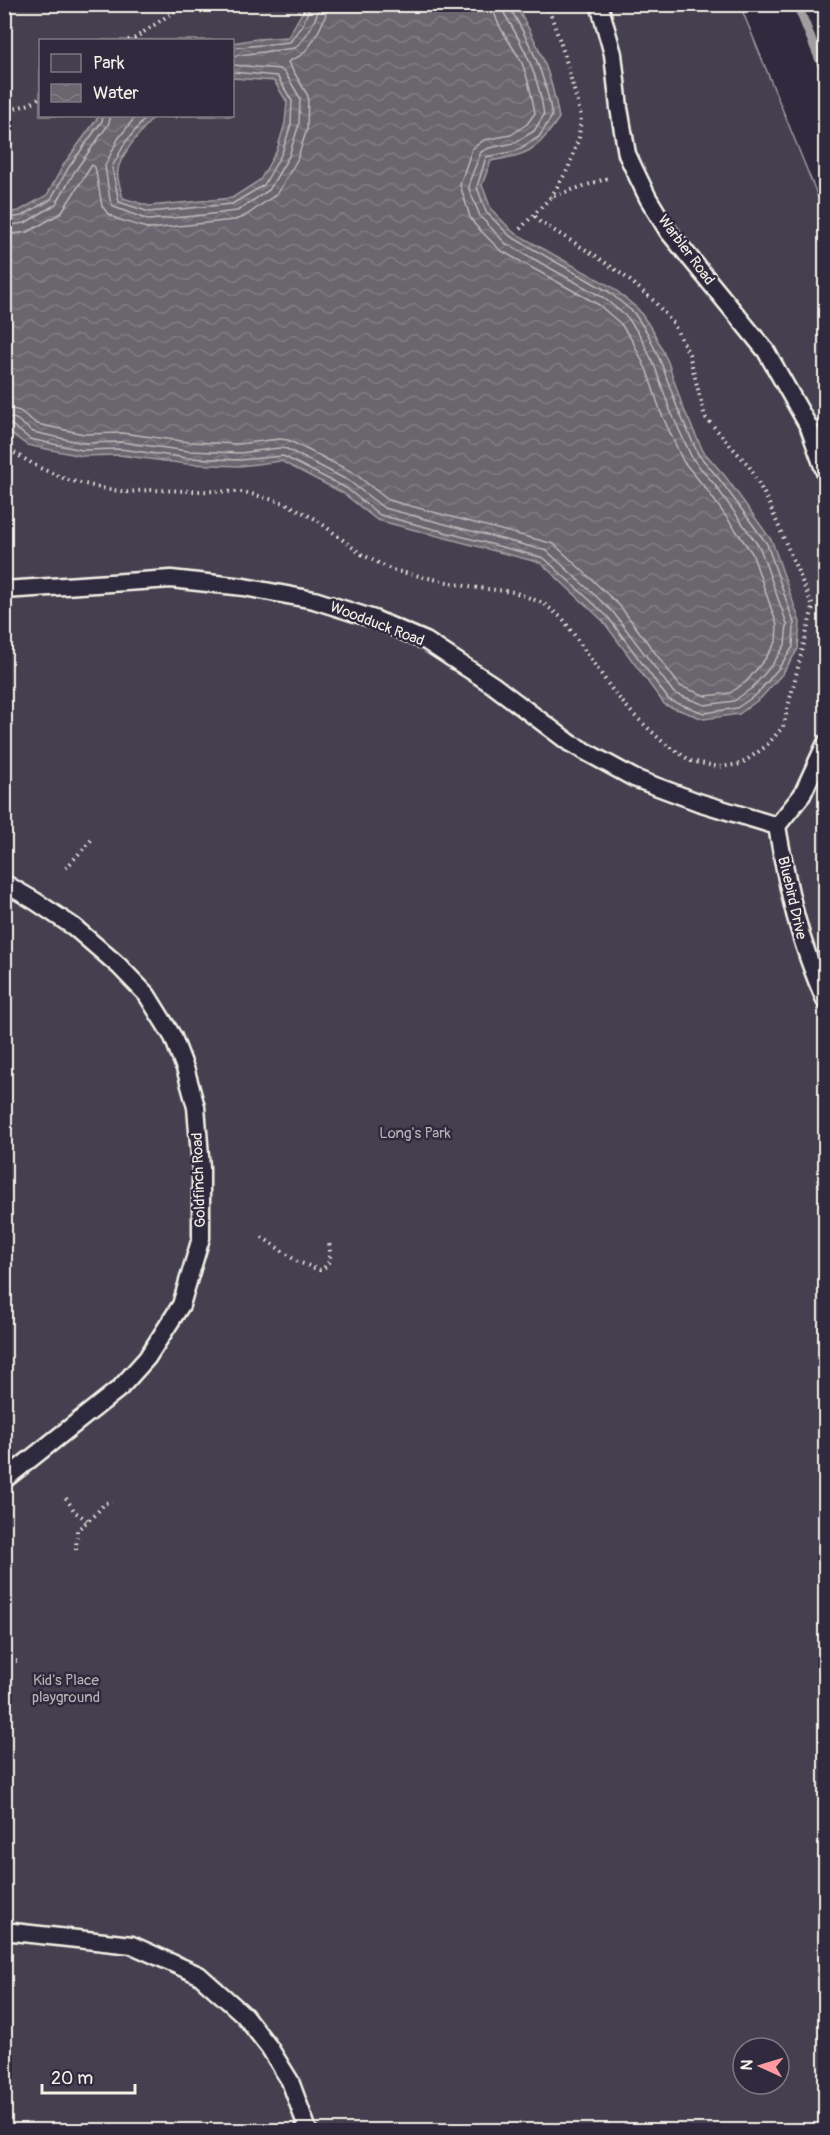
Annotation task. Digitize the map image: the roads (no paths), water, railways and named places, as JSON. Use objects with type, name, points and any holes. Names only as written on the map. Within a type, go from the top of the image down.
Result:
[{"type":"lane","name":"Warbler Road","points":[[599,4],[613,54],[627,154],[634,169],[668,231],[766,351],[809,427],[825,475]]},
{"type":"lane","name":"Woodduck Road","points":[[4,590],[171,579],[244,587],[314,600],[374,619],[426,641],[493,685],[570,742],[634,778],[698,802],[777,826]]},
{"type":"lane","points":[[777,826],[802,795],[825,743]]},
{"type":"lane","name":"Bluebird Drive","points":[[777,826],[790,901],[801,941],[825,1002]]},
{"type":"lane","name":"Goldfinch Road","points":[[4,884],[74,927],[118,966],[147,995],[173,1037],[196,1107],[201,1168],[201,1238],[181,1305],[147,1358],[120,1388],[4,1480]]},
{"type":"lane","points":[[4,1931],[132,1945],[199,1975],[244,2015],[269,2047],[290,2081],[308,2130]]},
{"type":"water","points":[[307,4],[515,5],[543,59],[559,118],[544,138],[531,149],[515,156],[491,161],[482,185],[491,209],[513,232],[612,287],[638,309],[653,331],[668,362],[682,405],[703,451],[725,476],[772,541],[800,622],[798,649],[783,673],[761,698],[739,714],[704,719],[665,705],[603,621],[541,563],[377,520],[343,493],[281,461],[240,466],[187,464],[119,455],[82,456],[27,445],[5,429],[5,213],[19,211],[47,195],[64,164],[98,117],[154,117],[133,141],[120,164],[118,176],[123,198],[149,206],[232,198],[260,180],[277,150],[285,123],[287,102],[274,81],[234,78],[234,43],[288,37]]},
{"type":"waterway","points":[[797,4],[826,75]]},
{"type":"park label","name":"Long's Park","points":[[415,1133]]},
{"type":"park label","name":"Kid's Place playground","points":[[66,1688]]}]
